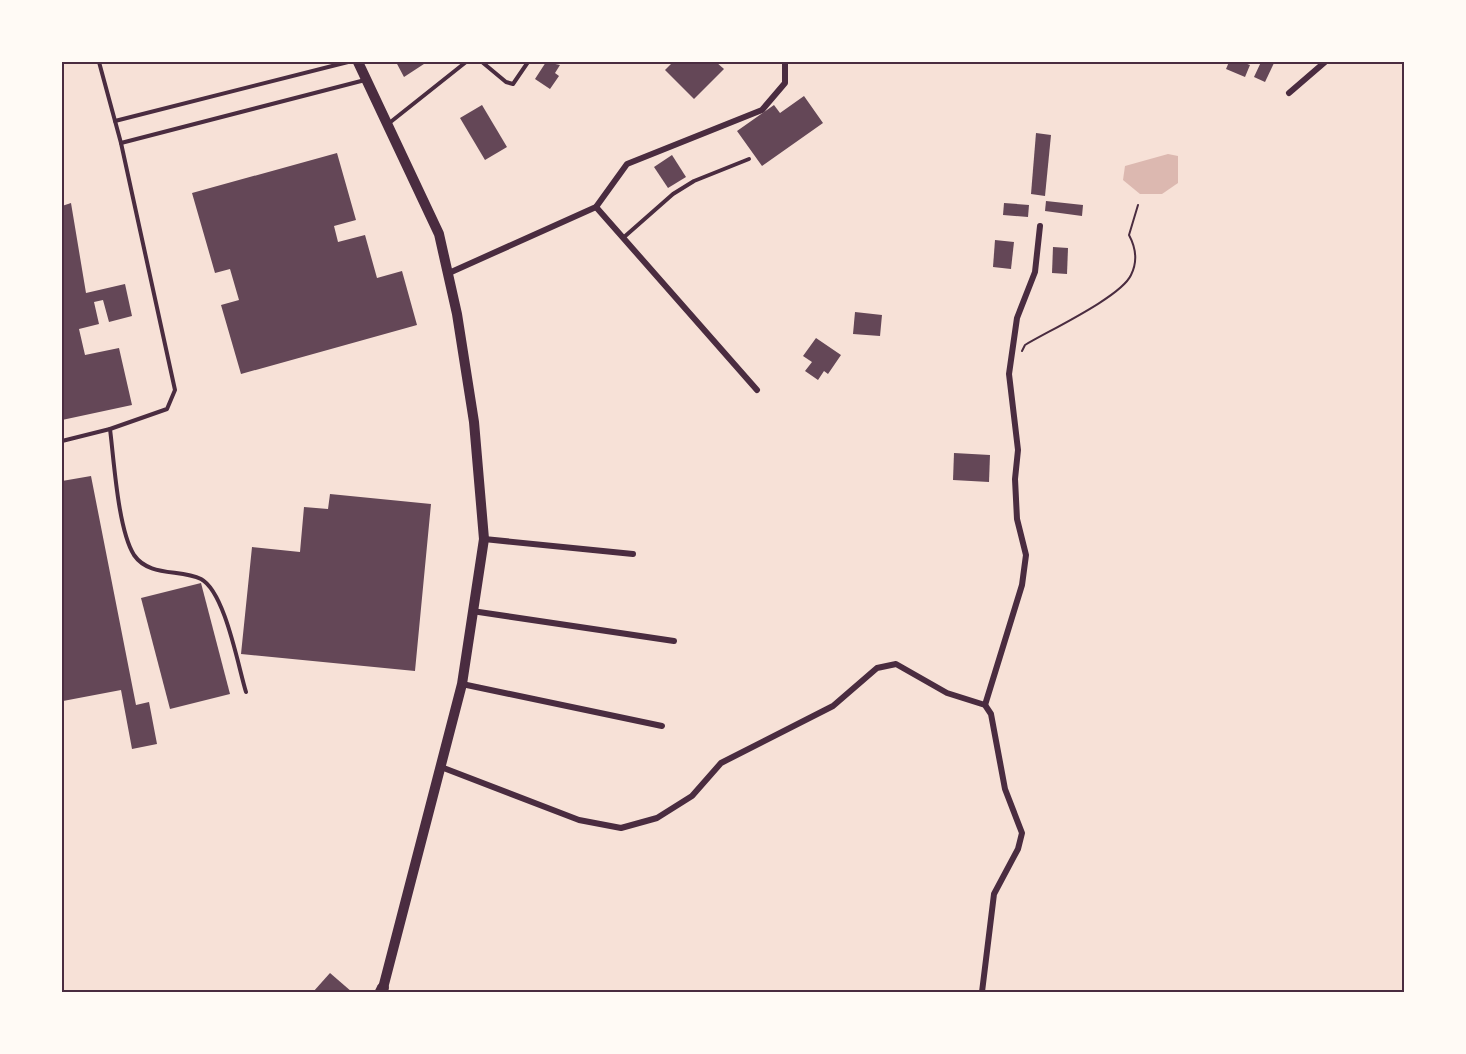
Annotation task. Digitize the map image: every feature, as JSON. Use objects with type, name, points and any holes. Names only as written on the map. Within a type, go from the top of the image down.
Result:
[{"type":"main road","points":[[358,62],[439,234],[449,273],[474,422],[484,539],[462,684],[382,991]]},
{"type":"street","points":[[449,273],[596,207],[627,164],[762,110],[785,83],[785,62]]},
{"type":"street","points":[[1289,93],[1325,62]]},
{"type":"street","points":[[596,207],[757,390]]},
{"type":"street","points":[[985,705],[1022,585],[1026,555],[1017,519],[1015,479],[1018,450],[1009,374],[1017,318],[1035,272],[1040,226]]},
{"type":"street","points":[[484,539],[633,554]]},
{"type":"street","points":[[472,611],[674,641]]},
{"type":"street","points":[[441,767],[579,820],[621,828],[657,818],[692,796],[721,763],[833,706],[877,668],[896,664],[947,693],[985,705],[991,714],[1005,789],[1022,833],[1018,849],[994,894],[982,993]]},
{"type":"street","points":[[462,684],[662,726]]},
{"type":"lane","points":[[62,441],[110,429],[167,409],[175,390],[121,143],[99,62]]},
{"type":"lane","points":[[115,121],[348,62]]},
{"type":"lane","points":[[387,124],[466,62]]},
{"type":"lane","points":[[482,62],[510,84],[516,81],[528,62]]},
{"type":"lane","points":[[121,143],[366,80]]},
{"type":"lane","points":[[623,238],[687,186],[749,159]]},
{"type":"lane","points":[[110,429],[121,512],[133,553],[139,561],[154,569],[202,580],[215,593],[246,692]]},
{"type":"path","points":[[1021,354],[1025,345],[1120,290],[1131,276],[1137,250],[1130,235],[1137,205]]},
{"type":"shaded area","points":[[1168,154],[1178,156],[1178,183],[1162,194],[1140,194],[1123,180],[1125,166]]},
{"type":"building","points":[[396,62],[427,62],[404,77]]},
{"type":"building","points":[[546,62],[560,65],[555,73],[559,76],[550,89],[535,79]]},
{"type":"building","points":[[673,62],[716,62],[724,69],[694,99],[665,70]]},
{"type":"building","points":[[1229,62],[1242,62],[1250,65],[1245,77],[1226,69]]},
{"type":"building","points":[[1261,62],[1274,63],[1265,82],[1254,77]]},
{"type":"building","points":[[804,96],[823,123],[762,166],[737,131],[774,105],[780,113]]},
{"type":"building","points":[[482,105],[507,147],[485,160],[460,118]]},
{"type":"building","points":[[1036,133],[1051,135],[1045,196],[1031,194]]},
{"type":"building","points":[[337,153],[356,220],[334,226],[338,242],[365,235],[377,278],[402,271],[417,325],[241,374],[221,305],[239,300],[230,269],[215,273],[192,193]]},
{"type":"building","points":[[672,155],[686,177],[668,188],[654,167]]},
{"type":"building","points":[[1046,201],[1083,205],[1082,216],[1045,211]]},
{"type":"building","points":[[71,203],[86,293],[125,284],[132,316],[109,322],[103,300],[94,302],[99,324],[79,329],[85,355],[119,348],[132,405],[62,420],[62,206]]},
{"type":"building","points":[[1004,203],[1029,205],[1028,217],[1003,215]]},
{"type":"building","points":[[995,240],[1014,242],[1011,269],[993,267]]},
{"type":"building","points":[[1053,247],[1068,248],[1067,274],[1052,273]]},
{"type":"building","points":[[855,312],[882,315],[880,336],[853,334]]},
{"type":"building","points":[[816,338],[841,355],[828,374],[824,371],[818,380],[805,371],[812,362],[803,356]]},
{"type":"building","points":[[954,453],[990,455],[989,482],[953,480]]},
{"type":"building","points":[[91,476],[136,705],[149,702],[157,744],[132,749],[121,690],[63,701],[62,481]]},
{"type":"building","points":[[330,494],[431,504],[415,671],[241,654],[252,547],[300,552],[304,507],[328,509]]},
{"type":"building","points":[[201,583],[230,694],[170,709],[141,598]]},
{"type":"building","points":[[330,973],[352,992],[313,992]]}]
